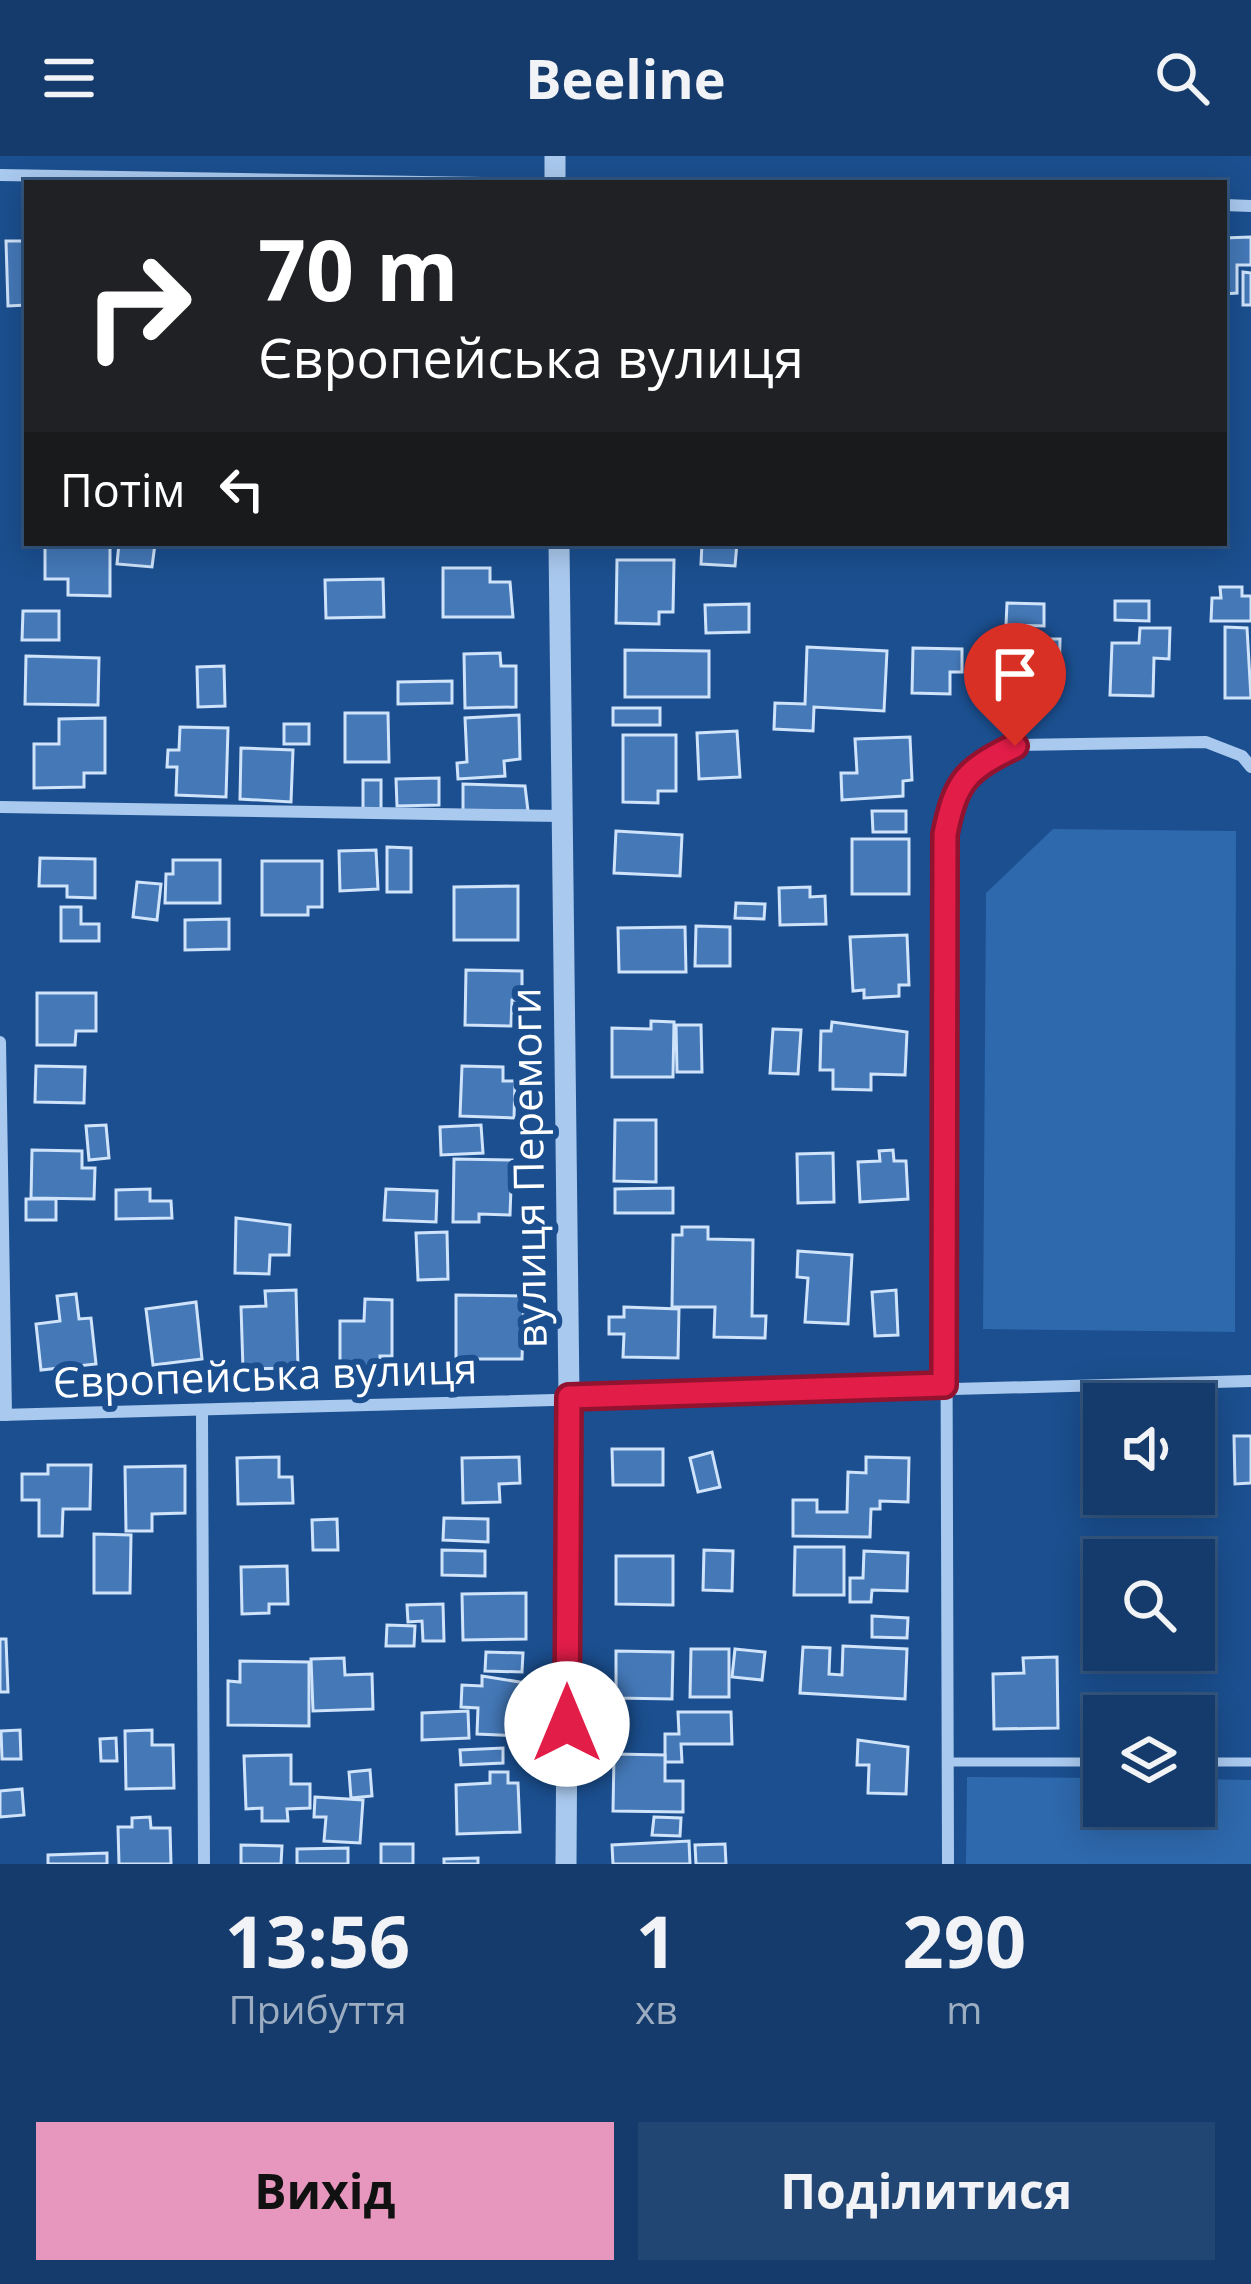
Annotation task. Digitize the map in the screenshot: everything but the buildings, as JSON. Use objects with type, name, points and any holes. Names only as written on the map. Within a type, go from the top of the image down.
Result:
[{"type":"street","points":[[0,175],[302,180]]},
{"type":"street","name":"вулиця Перемоги","points":[[559,546],[569,1397],[566,1864]]},
{"type":"street","points":[[948,1864],[945,834],[954,790],[978,764],[1015,746],[1206,742],[1242,756],[1251,766]]},
{"type":"street","points":[[0,807],[562,817]]},
{"type":"street","points":[[0,1042],[3,1415]]},
{"type":"street","name":"Європейська вулиця","points":[[3,1415],[944,1385],[1251,1381]]},
{"type":"street","points":[[202,1410],[204,1864]]},
{"type":"lane","points":[[947,1762],[1083,1762]]},
{"type":"lane","points":[[1215,1762],[1251,1762]]},
{"type":"shaded area","points":[[1053,829],[1236,831],[1235,1332],[983,1329],[986,893]]},
{"type":"shaded area","points":[[967,1777],[1083,1778],[1083,1827],[1215,1827],[1215,1779],[1251,1780],[1251,1864],[966,1864]]},
{"type":"route","points":[[567,1724],[569,1397],[944,1385],[945,834],[954,790],[978,764],[1015,746]]}]
